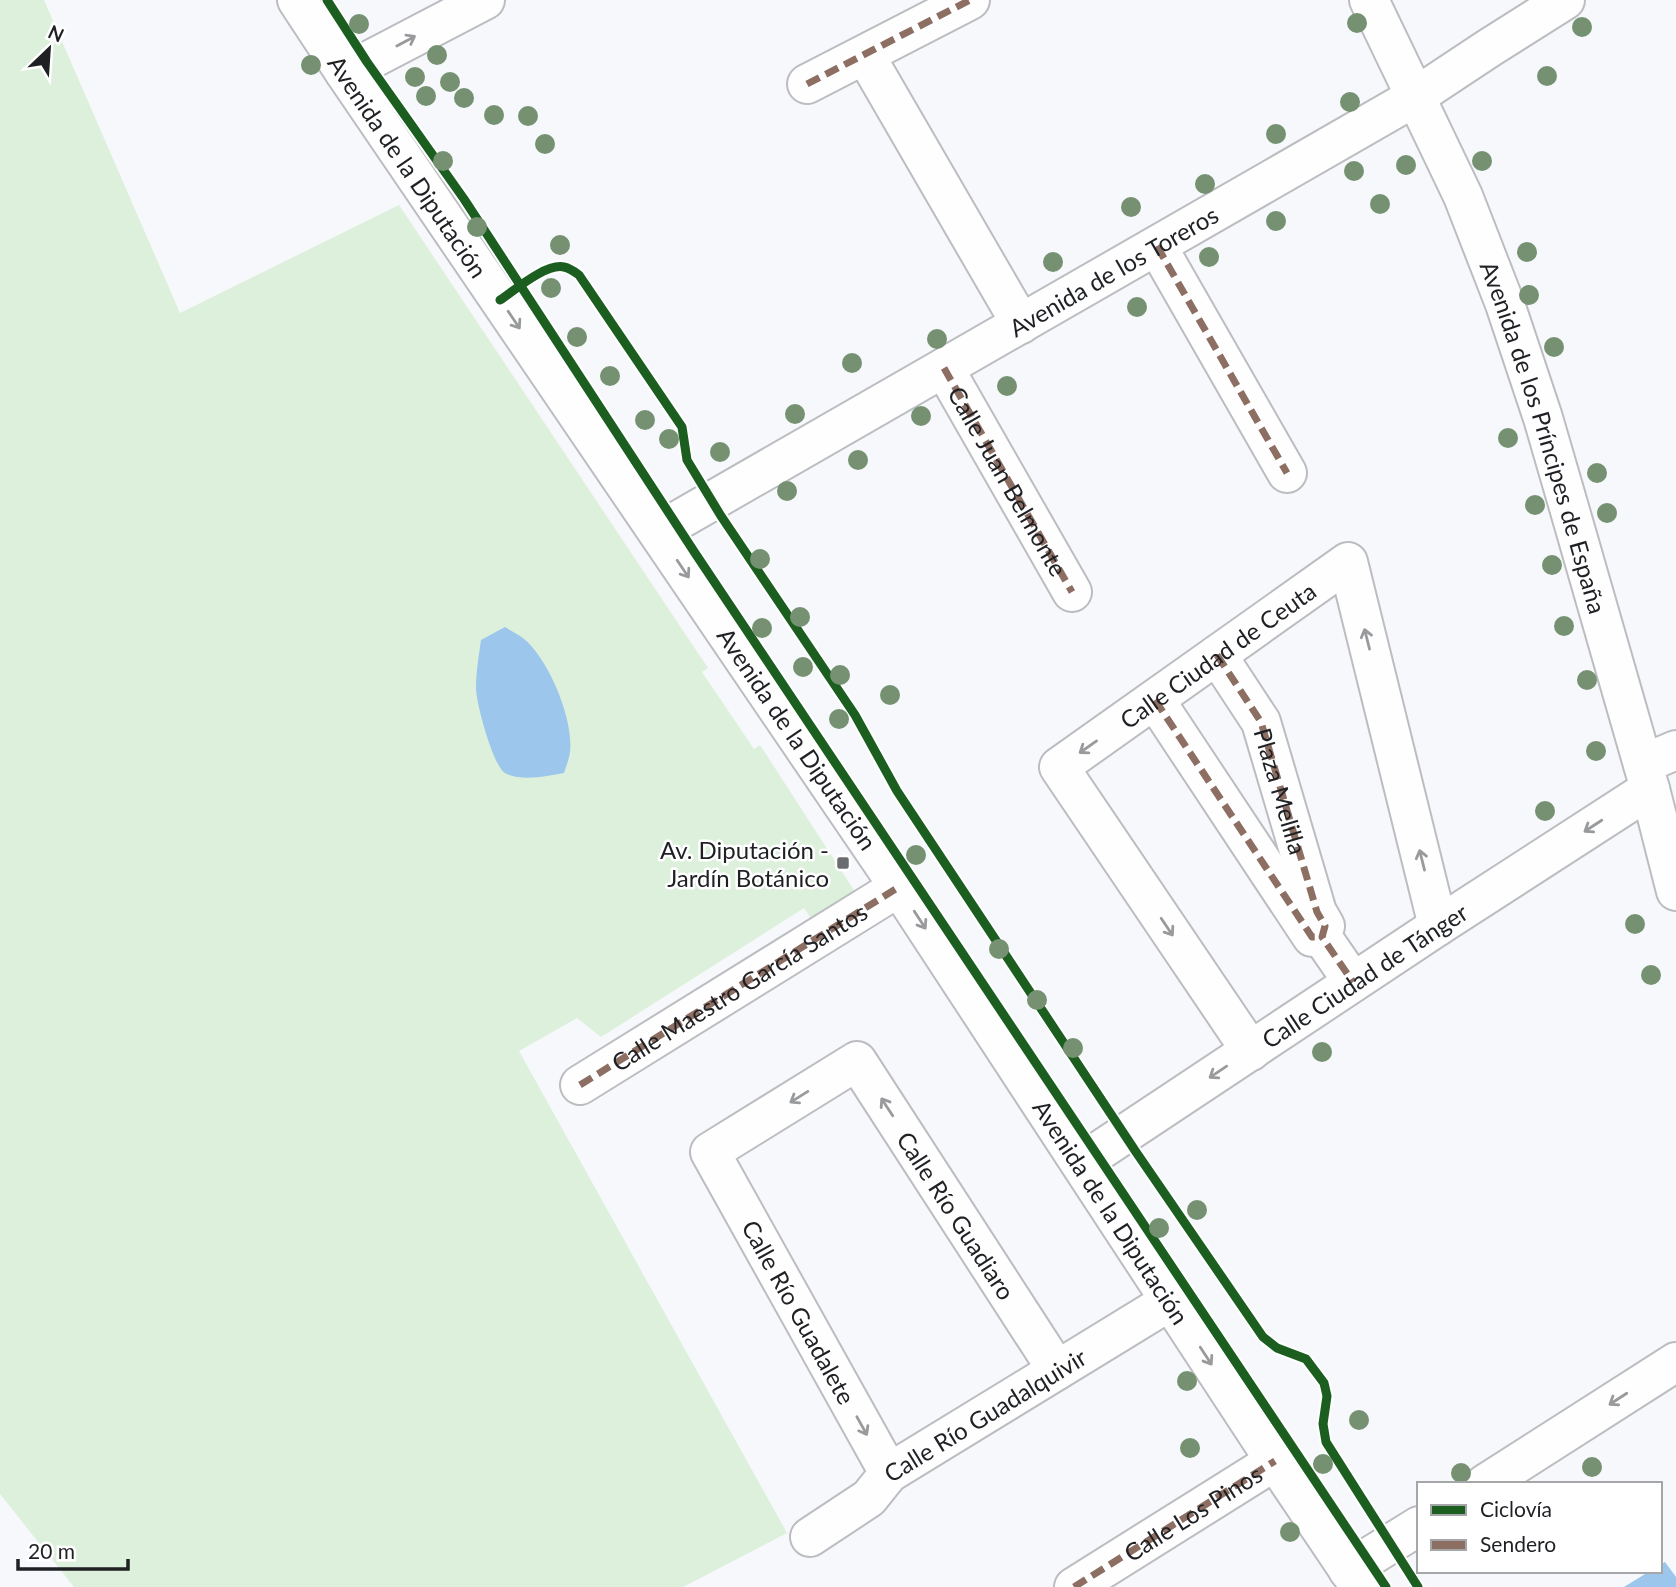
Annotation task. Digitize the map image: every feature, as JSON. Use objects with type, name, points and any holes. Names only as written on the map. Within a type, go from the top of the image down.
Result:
[{"type":"street","name":"Avenida de la Diputación","points":[[298,0],[899,887],[1354,1579]]},
{"type":"street","points":[[345,73],[485,0]]},
{"type":"street","points":[[807,84],[970,0]]},
{"type":"street","name":"Avenida de los Príncipes de España","points":[[1369,0],[1463,196],[1505,304],[1656,768],[1676,891]]},
{"type":"street","name":"Avenida de los Toreros","points":[[658,532],[1415,97],[1565,0]]},
{"type":"street","points":[[865,55],[1021,324]]},
{"type":"street","points":[[1157,246],[1287,473]]},
{"type":"street","name":"Calle Juan Belmonte","points":[[944,368],[1072,592]]},
{"type":"street","name":"Calle Ciudad de Ceuta","points":[[1251,1051],[1059,767],[1348,562],[1438,926]]},
{"type":"street","name":"Plaza Melilla","points":[[1217,655],[1261,722],[1317,912],[1325,926],[1322,937],[1353,982]]},
{"type":"street","name":"Plaza Melilla","points":[[1155,700],[1312,937],[1322,937]]},
{"type":"street","name":"Calle Ciudad de Tánger","points":[[1081,1163],[1438,926],[1656,768]]},
{"type":"street","name":"Calle Maestro García Santos","points":[[580,1085],[899,887]]},
{"type":"street","name":"Calle Río Guadiaro","points":[[710,1152],[857,1061],[1057,1370]]},
{"type":"street","name":"Calle Río Guadalete","points":[[710,1152],[888,1473]]},
{"type":"street","name":"Calle Río Guadalquivir","points":[[810,1537],[869,1498],[888,1473],[1170,1301]]},
{"type":"street","points":[[1488,1482],[1676,1362]]},
{"type":"street","name":"Calle Los Pinos","points":[[1074,1587],[1275,1461]]},
{"type":"street","points":[[1354,1579],[1417,1528]]},
{"type":"green space","points":[[0,0],[44,0],[180,313],[399,205],[708,668],[702,672],[754,749],[760,745],[859,898],[816,926],[804,908],[601,1037],[577,1018],[519,1051],[787,1533],[683,1587],[74,1587],[0,1494]]},
{"type":"water","points":[[505,627],[533,648],[558,691],[570,739],[570,755],[564,773],[534,778],[511,776],[500,768],[495,759],[482,720],[476,682],[481,640]]},
{"type":"water","points":[[1665,1562],[1676,1577],[1676,1587],[1624,1587],[1647,1573],[1662,1573],[1662,1564]]},
{"type":"marked path","points":[[807,84],[970,0]]},
{"type":"marked path","points":[[1157,246],[1287,473]]},
{"type":"marked path","points":[[944,368],[1072,592]]},
{"type":"marked path","points":[[1217,655],[1261,722],[1317,912],[1325,926],[1322,937],[1353,982]]},
{"type":"marked path","points":[[1155,700],[1312,937],[1322,937]]},
{"type":"marked path","points":[[580,1085],[899,887]]},
{"type":"marked path","points":[[1074,1587],[1275,1461]]},
{"type":"cycle path","points":[[327,0],[367,62],[464,199],[695,553],[1386,1587]]},
{"type":"cycle path","points":[[500,300],[549,269],[564,267],[579,275],[682,427],[687,460],[721,516],[855,715],[897,791],[1136,1152],[1263,1337],[1277,1348],[1306,1359],[1324,1383],[1327,1396],[1323,1424],[1326,1442],[1418,1587]]},
{"type":"place","name":"Av. Diputación - Jardín Botánico","points":[[843,863]]}]
